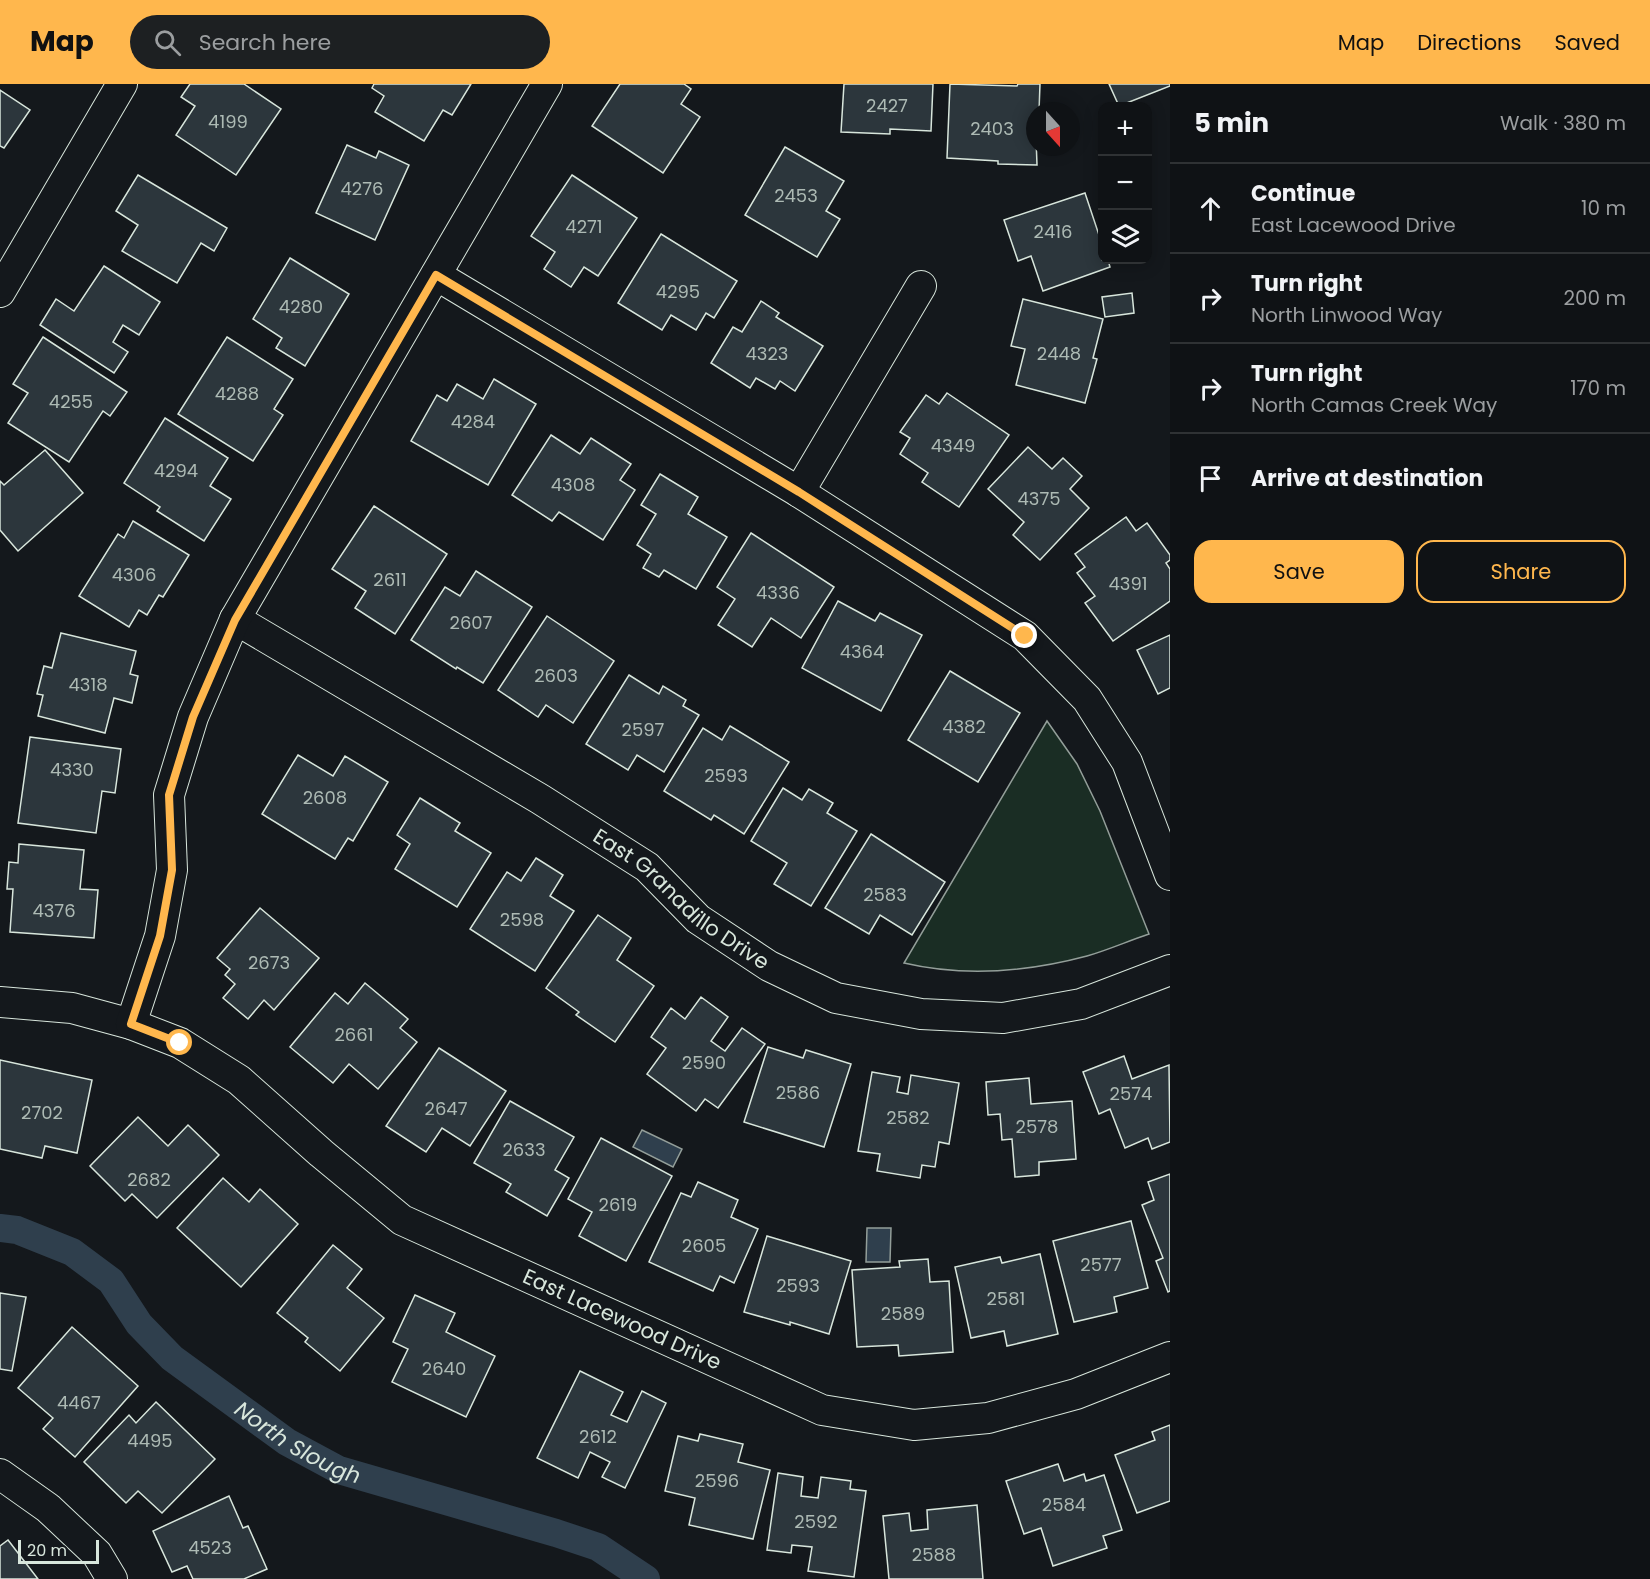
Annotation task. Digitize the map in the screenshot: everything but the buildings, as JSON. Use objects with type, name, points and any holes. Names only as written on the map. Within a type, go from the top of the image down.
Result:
[{"type":"street","points":[[0,292],[122,84]]},
{"type":"street","points":[[131,1024],[160,936],[172,870],[169,795],[193,717],[235,620],[547,84]]},
{"type":"street","points":[[436,275],[799,492],[1025,636],[1087,699],[1127,762],[1170,875]]},
{"type":"street","points":[[799,492],[921,286]]},
{"type":"street","name":"East Granadillo Drive","points":[[235,620],[540,799],[646,867],[698,919],[769,966],[836,998],[921,1014],[1003,1018],[1081,1004],[1170,970]]},
{"type":"street","name":"East Lacewood Drive","points":[[0,1002],[72,1008],[131,1024],[180,1043],[239,1080],[321,1153],[402,1220],[822,1410],[914,1425],[988,1418],[1076,1394],[1170,1357]]},
{"type":"street","points":[[0,1474],[48,1509],[97,1554],[112,1579]]},
{"type":"green space","points":[[1047,721],[1077,764],[1100,811],[1149,934],[1087,956],[1019,969],[949,970],[904,963]]},
{"type":"water","points":[[642,1130],[682,1149],[673,1167],[633,1147]]},
{"type":"water","points":[[867,1228],[891,1228],[890,1262],[866,1262]]},
{"type":"waterway","name":"North Slough","points":[[0,1228],[17,1230],[72,1252],[111,1281],[139,1324],[172,1358],[287,1442],[339,1470],[598,1547],[646,1579]]},
{"type":"route","points":[[180,1043],[131,1024],[160,936],[172,870],[169,795],[193,717],[235,620],[436,275],[799,492],[1025,636]]}]
